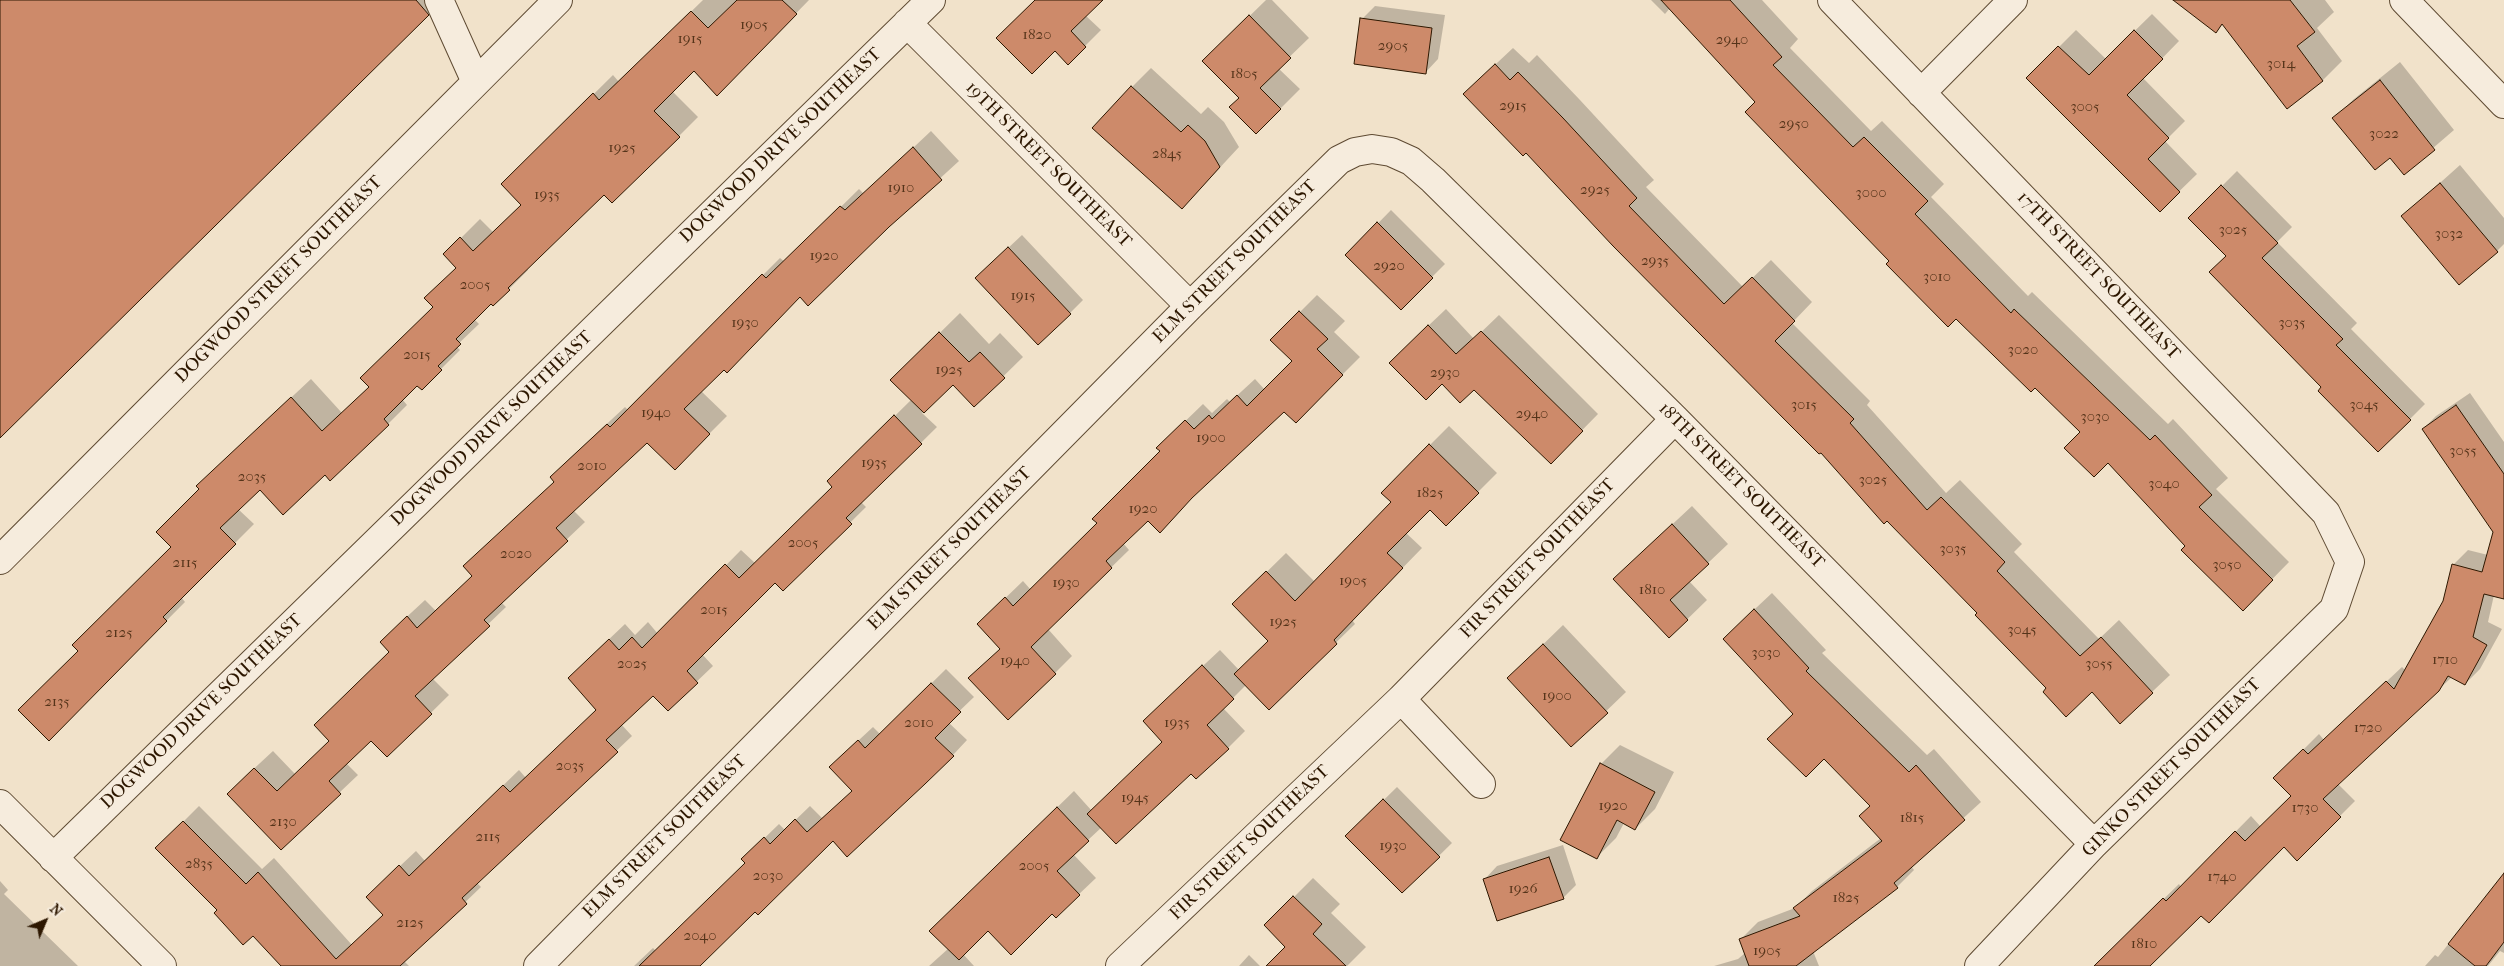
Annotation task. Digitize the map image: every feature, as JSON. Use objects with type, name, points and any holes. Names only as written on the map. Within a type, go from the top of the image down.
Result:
[{"type":"street","points":[[439,0],[476,82]]},
{"type":"street","name":"DOGWOOD STREET SOUTHEAST","points":[[0,560],[558,0]]},
{"type":"street","name":"DOGWOOD DRIVE SOUTHEAST","points":[[53,858],[931,0]]},
{"type":"street","name":"17TH STREET SOUTHEAST","points":[[1832,0],[2326,513],[2350,562]]},
{"type":"street","points":[[1920,93],[2013,0]]},
{"type":"street","points":[[2404,0],[2504,104]]},
{"type":"street","name":"19TH STREET SOUTHEAST","points":[[907,24],[1190,306]]},
{"type":"street","name":"ELM STREET SOUTHEAST","points":[[538,966],[1190,306],[1339,160],[1354,152],[1372,149]]},
{"type":"street","name":"18TH STREET SOUTHEAST","points":[[1372,149],[1391,152],[1411,161],[1433,180],[1675,419],[2094,844]]},
{"type":"street","name":"FIR STREET SOUTHEAST","points":[[1120,966],[1401,700],[1675,419]]},
{"type":"street","name":"GINKO STREET SOUTHEAST","points":[[1979,966],[2094,844],[2334,609],[2350,562]]},
{"type":"street","points":[[1401,700],[1482,784]]},
{"type":"street","points":[[0,804],[162,966]]},
{"type":"building","points":[[0,0],[416,0],[429,15],[0,438]]},
{"type":"building","points":[[737,0],[782,0],[797,14],[717,96],[694,71],[654,111],[680,137],[612,203],[604,195],[508,288],[510,290],[493,306],[491,304],[456,339],[461,344],[438,366],[442,370],[422,390],[417,386],[384,419],[389,425],[330,481],[325,475],[283,515],[260,490],[220,528],[236,544],[163,617],[167,621],[49,741],[18,710],[78,651],[72,645],[171,547],[156,532],[199,489],[196,486],[291,397],[322,431],[369,387],[360,378],[433,307],[424,298],[456,268],[443,254],[460,237],[473,251],[521,205],[501,184],[593,93],[599,100],[691,11],[708,28]]},
{"type":"building","points":[[1035,0],[1103,0],[1071,31],[1086,47],[1068,65],[1055,51],[1032,74],[996,38]]},
{"type":"building","points":[[1661,0],[1730,0],[1782,57],[1773,65],[1853,147],[1864,137],[1928,201],[1915,214],[2011,313],[2014,309],[2150,440],[2155,435],[2212,495],[2199,507],[2273,580],[2243,611],[2181,550],[2185,546],[2108,463],[2094,477],[2064,448],[2080,432],[2035,388],[2031,392],[1956,319],[1948,327],[1886,264],[1889,261],[1745,112],[1755,102]]},
{"type":"building","points":[[2173,0],[2290,0],[2315,32],[2297,46],[2323,81],[2287,109],[2222,24],[2216,33]]},
{"type":"building","points":[[1249,15],[1291,58],[1260,88],[1281,109],[1256,134],[1229,107],[1239,98],[1202,61]]},
{"type":"building","points":[[1360,18],[1432,28],[1426,74],[1354,64]]},
{"type":"building","points":[[2134,30],[2163,59],[2127,95],[2169,138],[2148,159],[2180,192],[2160,212],[2026,78],[2058,46],[2089,75]]},
{"type":"building","points":[[1495,64],[1510,80],[1518,72],[1563,118],[1637,198],[1629,206],[1724,304],[1752,277],[1795,321],[1775,341],[1854,419],[1850,423],[1927,510],[1941,497],[2005,562],[1997,571],[2080,656],[2101,637],[2153,693],[2120,724],[2092,692],[2066,717],[2043,692],[2046,688],[1975,615],[1977,613],[1887,521],[1884,524],[1821,453],[1819,454],[1613,246],[1526,153],[1523,156],[1463,94]]},
{"type":"building","points":[[2380,80],[2435,150],[2404,175],[2390,158],[2375,170],[2332,118]]},
{"type":"building","points":[[1131,86],[1181,132],[1188,125],[1205,141],[1220,167],[1182,209],[1092,128]]},
{"type":"building","points":[[913,147],[942,180],[889,227],[808,306],[800,297],[727,373],[724,370],[684,409],[710,434],[675,470],[647,443],[556,528],[568,541],[484,620],[490,626],[415,696],[432,714],[387,757],[371,741],[329,781],[341,794],[281,850],[227,794],[254,768],[277,791],[329,741],[314,725],[389,652],[380,642],[407,616],[417,628],[472,576],[463,566],[554,482],[550,477],[607,424],[610,427],[762,274],[766,278],[840,206],[845,210]]},
{"type":"building","points":[[2440,183],[2498,252],[2459,285],[2401,216]]},
{"type":"building","points":[[2221,185],[2278,243],[2262,258],[2343,339],[2336,345],[2411,420],[2378,452],[2318,391],[2321,387],[2209,272],[2226,256],[2188,218]]},
{"type":"building","points":[[1377,222],[1433,278],[1401,310],[1345,255]]},
{"type":"building","points":[[1008,247],[1071,314],[1038,345],[975,278]]},
{"type":"building","points":[[1299,311],[1328,339],[1317,349],[1343,375],[1296,423],[1284,412],[1192,498],[1160,533],[1148,521],[1106,561],[1112,568],[1031,647],[1056,674],[1008,720],[968,678],[1000,649],[977,624],[1005,597],[1013,606],[1097,523],[1092,519],[1160,451],[1156,448],[1185,420],[1194,429],[1209,415],[1212,419],[1237,395],[1247,406],[1292,361],[1270,340]]},
{"type":"building","points":[[1428,325],[1456,354],[1481,331],[1583,431],[1551,464],[1474,390],[1460,403],[1442,384],[1426,400],[1389,363]]},
{"type":"building","points":[[939,332],[969,362],[980,352],[1005,378],[974,407],[953,385],[924,413],[890,380]]},
{"type":"building","points":[[2456,405],[2504,474],[2504,599],[2484,594],[2473,637],[2487,645],[2465,685],[2448,676],[2439,691],[2323,799],[2341,817],[2297,861],[2284,847],[2209,923],[2201,916],[2150,966],[2094,966],[2163,898],[2166,901],[2235,831],[2245,841],[2291,796],[2273,778],[2303,749],[2308,754],[2386,681],[2394,689],[2443,601],[2452,564],[2482,572],[2493,532],[2422,429]]},
{"type":"building","points":[[894,415],[922,444],[846,518],[852,524],[783,591],[775,583],[687,671],[698,683],[668,711],[653,696],[606,740],[618,752],[462,898],[467,904],[400,966],[281,966],[253,936],[243,945],[214,913],[217,910],[155,848],[183,821],[246,884],[258,872],[336,959],[383,915],[366,897],[399,865],[409,876],[503,785],[510,792],[596,710],[568,678],[609,639],[619,650],[632,637],[642,648],[725,564],[739,578],[832,487],[827,481]]},
{"type":"building","points":[[1429,444],[1479,493],[1446,526],[1430,510],[1387,553],[1403,568],[1334,640],[1337,644],[1269,710],[1234,674],[1268,641],[1232,604],[1266,571],[1295,601],[1391,502],[1381,493]]},
{"type":"building","points":[[1672,524],[1709,564],[1670,600],[1688,620],[1669,638],[1613,579]]},
{"type":"building","points":[[1754,609],[1809,668],[1806,671],[1909,772],[1916,765],[1965,820],[1894,883],[1898,888],[1796,966],[1749,966],[1739,939],[1800,916],[1793,908],[1882,841],[1859,816],[1870,806],[1824,759],[1806,777],[1767,739],[1793,714],[1723,639]]},
{"type":"building","points":[[1543,644],[1608,713],[1571,747],[1507,678]]},
{"type":"building","points":[[1202,665],[1234,699],[1207,725],[1229,749],[1196,779],[1191,774],[1116,844],[1087,814],[1162,742],[1143,721]]},
{"type":"building","points":[[931,683],[961,712],[935,738],[954,756],[847,857],[833,841],[758,915],[755,912],[700,966],[639,966],[745,863],[741,859],[764,837],[770,844],[795,819],[807,832],[852,791],[829,767],[858,740],[865,748]]},
{"type":"building","points":[[1600,763],[1655,792],[1635,830],[1617,820],[1597,859],[1560,840]]},
{"type":"building","points":[[1383,799],[1440,857],[1402,893],[1345,836]]},
{"type":"building","points":[[1057,807],[1089,841],[1057,871],[1080,895],[1056,918],[1052,914],[1011,955],[988,931],[959,960],[929,931]]},
{"type":"building","points":[[1549,857],[1564,899],[1497,921],[1483,879]]},
{"type":"building","points":[[2504,873],[2504,942],[2486,966],[2475,966],[2448,944]]},
{"type":"building","points":[[1293,896],[1322,924],[1313,934],[1346,966],[1266,966],[1285,947],[1264,925]]}]
